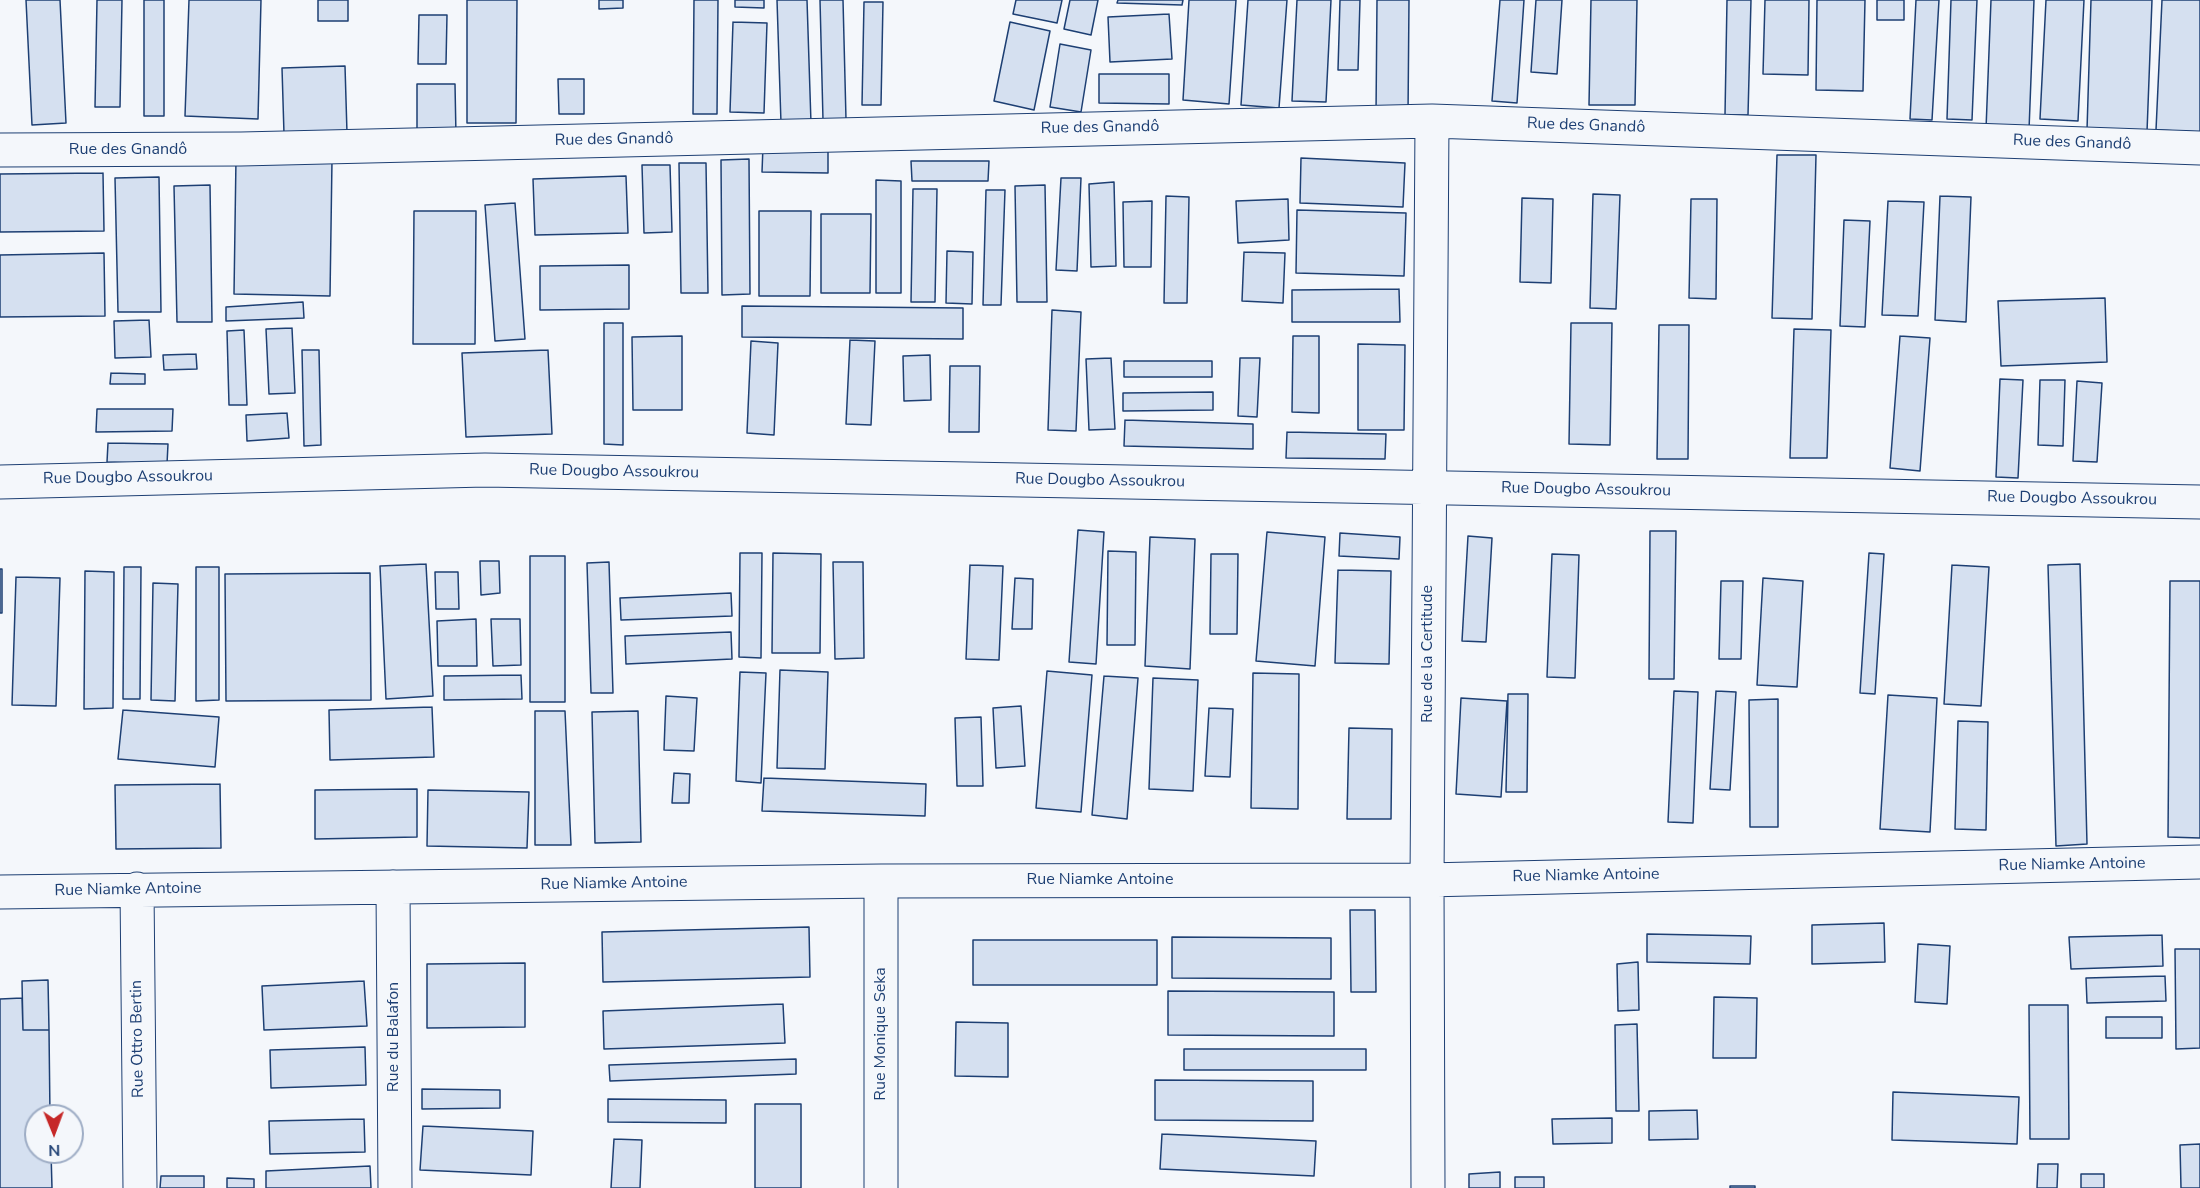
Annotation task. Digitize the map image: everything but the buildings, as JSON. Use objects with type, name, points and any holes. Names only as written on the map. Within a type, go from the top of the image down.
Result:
[{"type":"street","name":"Rue des Gnandô","points":[[0,150],[241,149],[1432,121],[2200,148]]},
{"type":"street","name":"Rue de la Certitude","points":[[1428,1188],[1427,880],[1432,121]]},
{"type":"street","name":"Rue Dougbo Assoukrou","points":[[0,482],[484,470],[2200,502]]},
{"type":"street","name":"Rue Niamke Antoine","points":[[0,892],[881,881],[1427,880],[2200,862]]},
{"type":"street","name":"Rue Monique Seka","points":[[881,881],[881,1188]]},
{"type":"street","name":"Rue du Balafon","points":[[393,887],[395,1188]]},
{"type":"street","name":"Rue Ottro Bertin","points":[[137,889],[140,1188]]}]
